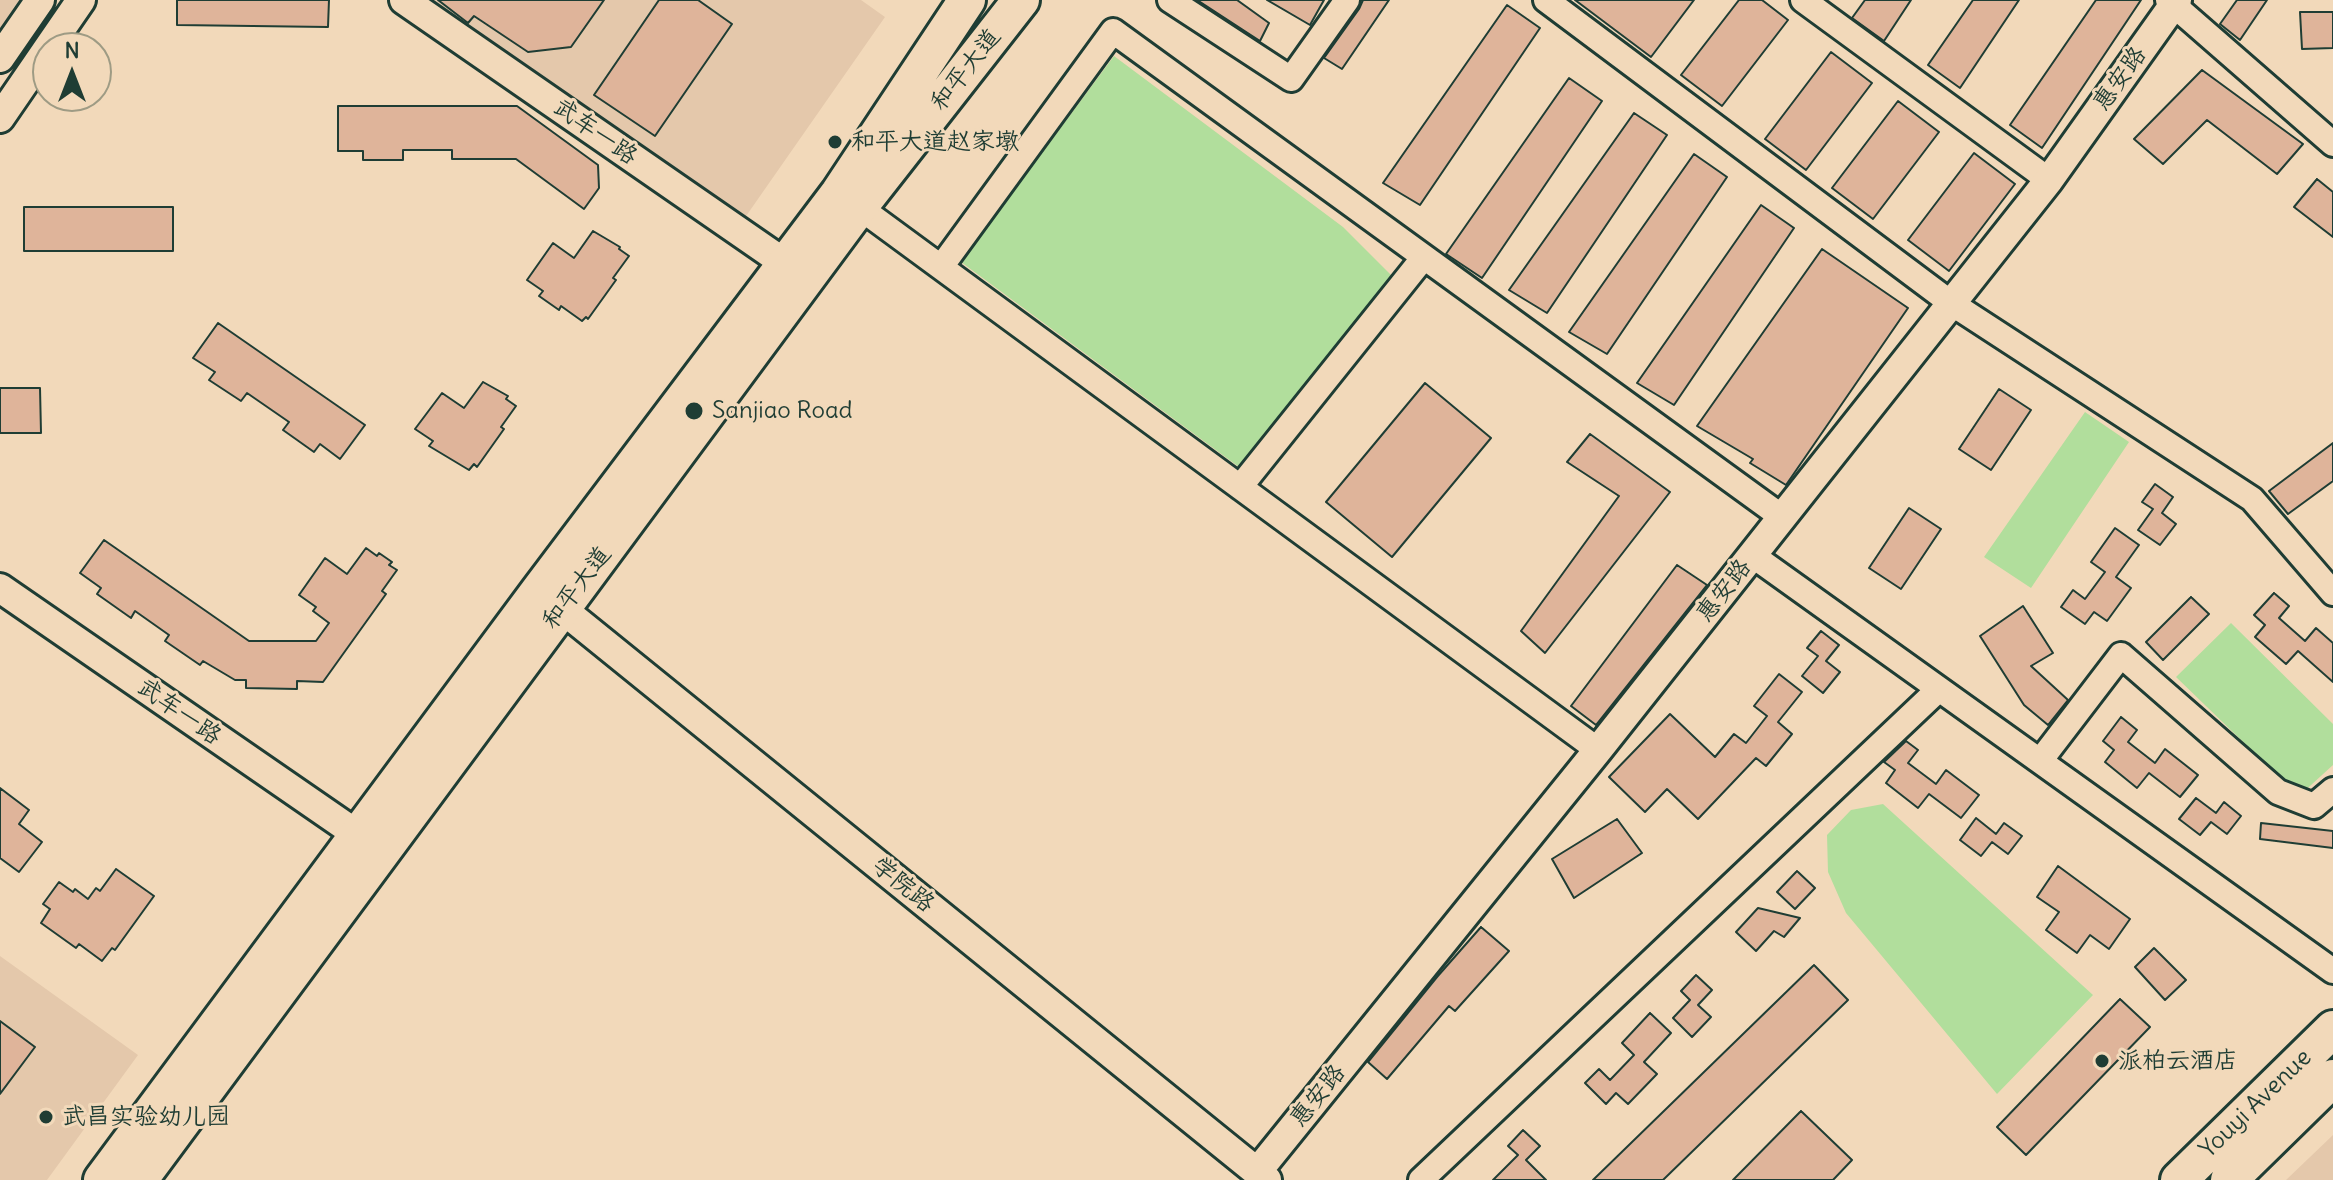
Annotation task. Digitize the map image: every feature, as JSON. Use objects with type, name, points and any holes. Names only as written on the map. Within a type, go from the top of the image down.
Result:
[{"type":"main road","name":"和平大道","points":[[102,1180],[358,835],[550,600],[849,200],[967,0]]},
{"type":"main road","name":"和平大道","points":[[139,1180],[786,264],[849,200],[1021,0]]},
{"type":"main road","name":"Youyi Avenue","points":[[2179,1180],[2333,1029]]},
{"type":"main road","name":"Youyi Avenue","points":[[2229,1180],[2333,1078]]},
{"type":"street","points":[[0,58],[40,0]]},
{"type":"street","points":[[59,32],[81,0]]},
{"type":"street","name":"武车一路","points":[[404,0],[786,264]]},
{"type":"street","points":[[1170,0],[1291,79],[1347,0]]},
{"type":"street","points":[[1546,0],[1951,303],[2252,499],[2333,593]]},
{"type":"street","points":[[1803,0],[2049,180]]},
{"type":"street","points":[[2173,1],[2333,144]]},
{"type":"street","name":"惠安路","points":[[1262,1176],[2049,180],[2173,1]]},
{"type":"street","points":[[941,267],[1113,31],[1782,517]]},
{"type":"street","points":[[0,118],[32,71]]},
{"type":"street","points":[[849,200],[1598,750]]},
{"type":"street","points":[[1240,487],[1424,257]]},
{"type":"street","points":[[1752,555],[2333,971]]},
{"type":"street","name":"武车一路","points":[[0,588],[358,835]]},
{"type":"street","name":"学院路","points":[[550,600],[1262,1176]]},
{"type":"street","points":[[2040,761],[2121,655],[2278,792],[2314,806],[2333,790]]},
{"type":"street","points":[[1421,1180],[1939,689]]},
{"type":"shaded area","points":[[0,0],[22,0],[0,31]]},
{"type":"shaded area","points":[[427,0],[861,0],[885,17],[744,219]]},
{"type":"shaded area","name":"武昌实验幼儿园","points":[[0,956],[138,1055],[47,1180],[0,1180]]},
{"type":"shaded area","points":[[2333,1135],[2333,1180],[2286,1180]]},
{"type":"green space","points":[[1114,56],[1343,227],[1396,280],[1243,470],[961,262]]},
{"type":"green space","points":[[2085,412],[2129,442],[2031,588],[1984,557]]},
{"type":"green space","points":[[2231,623],[2333,724],[2333,765],[2299,796],[2176,677]]},
{"type":"green space","points":[[1883,804],[2093,995],[1997,1094],[1846,913],[1828,872],[1827,835],[1851,810]]},
{"type":"building","points":[[177,0],[329,0],[328,27],[177,25]]},
{"type":"building","points":[[438,0],[604,0],[571,47],[528,52],[474,16],[468,23]]},
{"type":"building","points":[[659,0],[698,0],[732,24],[655,136],[594,95]]},
{"type":"building","points":[[1197,0],[1237,0],[1269,23],[1260,41]]},
{"type":"building","points":[[1267,0],[1324,0],[1310,25]]},
{"type":"building","points":[[1363,0],[1389,0],[1342,69],[1324,58]]},
{"type":"building","points":[[1575,0],[1694,0],[1651,57]]},
{"type":"building","points":[[1739,0],[1762,0],[1788,20],[1722,106],[1681,75]]},
{"type":"building","points":[[1865,0],[1911,0],[1884,41],[1852,18]]},
{"type":"building","points":[[1973,0],[2019,0],[1960,88],[1928,65]]},
{"type":"building","points":[[2096,0],[2141,0],[2042,148],[2010,125]]},
{"type":"building","points":[[2237,0],[2267,0],[2240,40],[2220,24]]},
{"type":"building","points":[[1507,5],[1540,28],[1420,205],[1383,183]]},
{"type":"building","points":[[2300,12],[2333,12],[2333,48],[2302,49]]},
{"type":"building","points":[[1831,52],[1872,83],[1806,170],[1765,139]]},
{"type":"building","points":[[2202,70],[2303,144],[2277,174],[2207,120],[2163,164],[2134,139]]},
{"type":"building","points":[[1569,78],[1602,101],[1482,278],[1446,254]]},
{"type":"building","points":[[1898,101],[1939,132],[1873,219],[1832,188]]},
{"type":"building","points":[[338,106],[517,106],[598,165],[599,188],[584,209],[516,159],[452,159],[452,150],[403,150],[403,160],[363,160],[363,151],[338,151]]},
{"type":"building","points":[[1634,113],[1667,135],[1547,313],[1509,290]]},
{"type":"building","points":[[1974,153],[2015,184],[1949,271],[1908,240]]},
{"type":"building","points":[[1694,154],[1727,177],[1607,354],[1569,332]]},
{"type":"building","points":[[2317,179],[2333,192],[2333,237],[2294,207]]},
{"type":"building","points":[[1761,205],[1794,228],[1674,405],[1637,383]]},
{"type":"building","points":[[24,207],[173,207],[173,251],[24,251]]},
{"type":"building","points":[[593,231],[629,256],[588,319],[586,317],[582,321],[561,306],[559,310],[539,296],[543,291],[527,280],[553,243],[574,258]]},
{"type":"building","points":[[1822,249],[1908,308],[1786,485],[1750,463],[1753,459],[1697,426]]},
{"type":"building","points":[[218,323],[365,425],[340,459],[320,444],[314,452],[283,430],[289,422],[247,393],[241,401],[209,380],[215,372],[193,358]]},
{"type":"building","points":[[483,382],[508,396],[506,399],[516,406],[477,467],[474,464],[469,470],[429,446],[433,441],[415,429],[442,393],[464,408]]},
{"type":"building","points":[[1425,383],[1491,438],[1392,557],[1326,502]]},
{"type":"building","points":[[0,388],[40,388],[41,433],[0,433]]},
{"type":"building","points":[[1999,389],[2031,410],[1991,470],[1959,449]]},
{"type":"building","points":[[1590,434],[1670,492],[1545,653],[1521,631],[1619,496],[1567,462]]},
{"type":"building","points":[[2333,443],[2333,481],[2288,514],[2269,491]]},
{"type":"building","points":[[2155,484],[2173,497],[2162,513],[2176,524],[2160,545],[2138,530],[2153,509],[2142,502]]},
{"type":"building","points":[[1909,508],[1941,529],[1901,589],[1869,568]]},
{"type":"building","points":[[2115,528],[2139,545],[2116,577],[2131,588],[2107,621],[2094,612],[2085,624],[2061,607],[2073,590],[2085,599],[2105,572],[2091,562]]},
{"type":"building","points":[[104,540],[249,641],[316,641],[329,623],[313,611],[316,607],[299,595],[325,558],[347,574],[366,548],[392,562],[389,565],[397,570],[382,591],[386,594],[323,682],[297,681],[297,689],[246,688],[246,680],[235,680],[203,661],[200,665],[165,641],[169,635],[135,611],[131,618],[97,594],[101,588],[80,573]]},
{"type":"building","points":[[1677,565],[1707,585],[1596,725],[1571,706]]},
{"type":"building","points":[[2274,593],[2289,606],[2279,618],[2305,641],[2316,628],[2333,643],[2333,682],[2298,651],[2286,664],[2255,637],[2265,625],[2254,615]]},
{"type":"building","points":[[2191,597],[2209,614],[2163,660],[2146,642]]},
{"type":"building","points":[[2023,606],[2053,653],[2031,666],[2068,700],[2048,725],[2024,705],[1980,636]]},
{"type":"building","points":[[1821,631],[1839,645],[1826,661],[1840,672],[1823,693],[1802,676],[1818,656],[1807,648]]},
{"type":"building","points":[[1779,674],[1802,692],[1778,722],[1792,734],[1766,766],[1756,758],[1698,819],[1667,789],[1645,812],[1609,777],[1670,714],[1715,757],[1734,734],[1746,743],[1767,716],[1754,706]]},
{"type":"building","points":[[2121,717],[2137,730],[2128,742],[2155,763],[2165,749],[2198,775],[2180,797],[2149,773],[2137,788],[2105,762],[2114,750],[2103,741]]},
{"type":"building","points":[[1906,741],[1918,750],[1908,763],[1936,784],[1946,770],[1979,795],[1961,818],[1929,794],[1918,808],[1886,783],[1895,770],[1884,762]]},
{"type":"building","points":[[0,788],[29,810],[19,824],[42,842],[19,872],[0,858]]},
{"type":"building","points":[[2196,798],[2216,813],[2224,802],[2241,816],[2227,834],[2211,822],[2200,835],[2179,819]]},
{"type":"building","points":[[1976,818],[1996,834],[2004,823],[2022,836],[2008,854],[1992,842],[1981,856],[1960,840]]},
{"type":"building","points":[[1617,819],[1642,853],[1574,898],[1552,859]]},
{"type":"building","points":[[2261,823],[2333,831],[2333,848],[2260,839]]},
{"type":"building","points":[[2058,866],[2130,919],[2109,949],[2090,935],[2077,953],[2046,930],[2059,912],[2037,897]]},
{"type":"building","points":[[116,869],[154,896],[115,950],[112,948],[102,961],[79,944],[76,948],[41,923],[50,909],[43,904],[59,882],[88,899],[96,888],[100,891]]},
{"type":"building","points":[[1797,871],[1815,888],[1795,909],[1777,892]]},
{"type":"building","points":[[1758,908],[1800,918],[1784,937],[1774,931],[1756,951],[1736,932]]},
{"type":"building","points":[[1481,927],[1509,951],[1455,1011],[1449,1006],[1387,1079],[1368,1062]]},
{"type":"building","points":[[2154,948],[2186,980],[2165,1000],[2135,967]]},
{"type":"building","points":[[1814,965],[1848,1000],[1663,1180],[1593,1180]]},
{"type":"building","points":[[1696,975],[1712,990],[1698,1005],[1711,1017],[1692,1037],[1673,1018],[1690,1000],[1681,991]]},
{"type":"building","points":[[2120,999],[2150,1027],[2026,1155],[1997,1127]]},
{"type":"building","points":[[1650,1013],[1671,1033],[1644,1062],[1657,1074],[1628,1104],[1616,1093],[1606,1104],[1585,1083],[1599,1069],[1610,1080],[1634,1055],[1622,1043]]},
{"type":"building","points":[[0,1021],[35,1047],[0,1094]]},
{"type":"building","points":[[1801,1111],[1852,1160],[1833,1180],[1733,1180]]},
{"type":"building","points":[[1523,1130],[1540,1146],[1526,1160],[1546,1180],[1493,1180],[1518,1155],[1508,1146]]},
{"type":"place","name":"和平大道赵家墩","points":[[835,142]]},
{"type":"place","name":"Sanjiao Road","points":[[694,411]]},
{"type":"place","name":"派柏云酒店","points":[[2102,1061]]},
{"type":"place","name":"武昌实验幼儿园","points":[[46,1117]]}]
